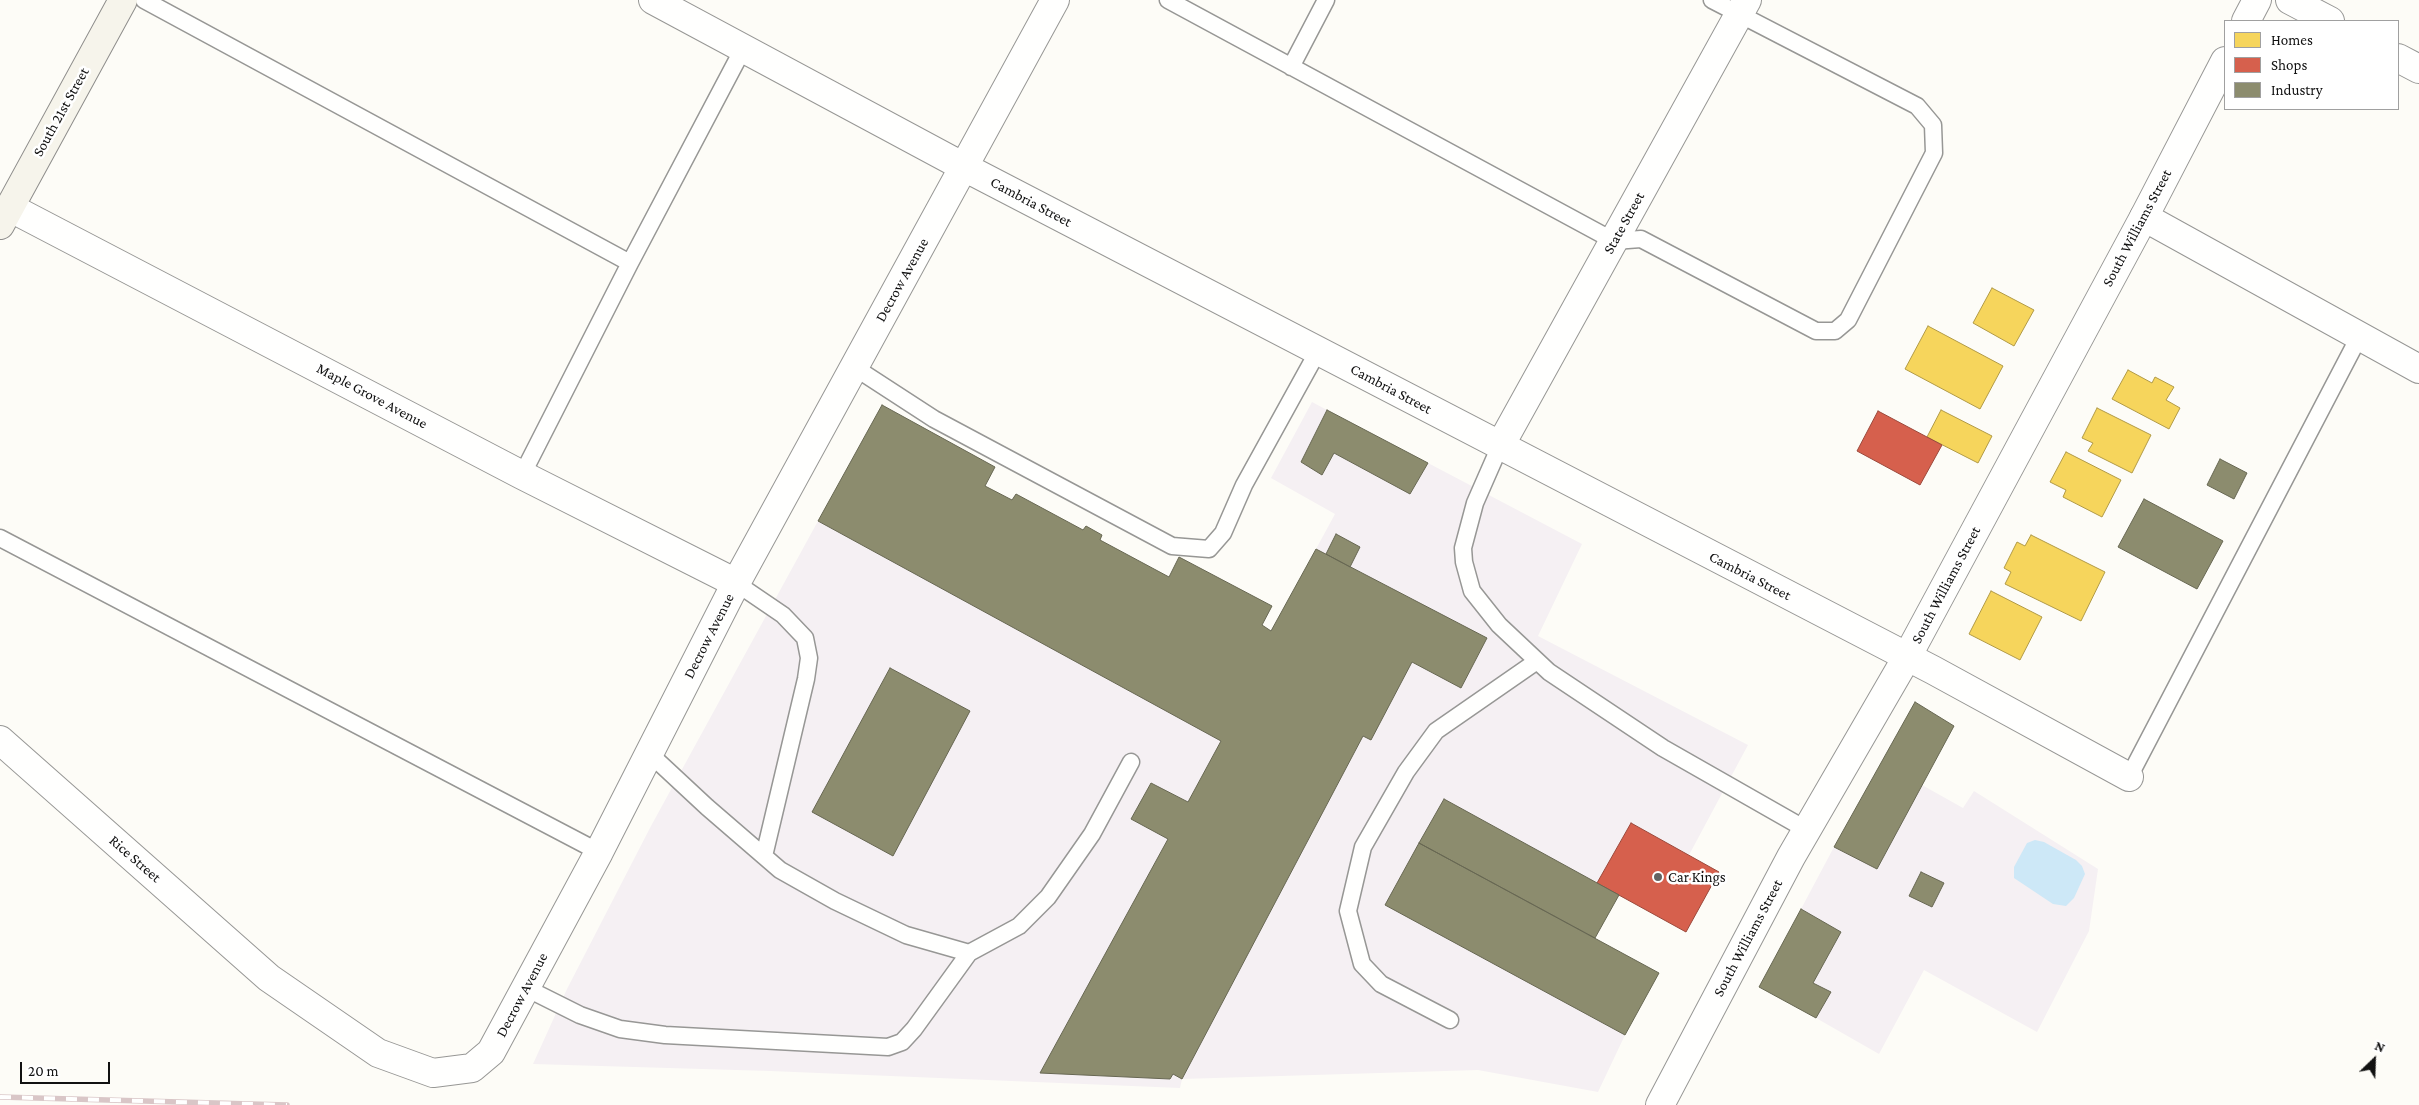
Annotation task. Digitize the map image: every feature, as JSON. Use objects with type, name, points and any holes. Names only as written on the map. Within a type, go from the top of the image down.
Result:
[{"type":"main road","name":"South 21st Street","points":[[5,216],[123,0]]},
{"type":"street","name":"Cambria Street","points":[[653,0],[964,167],[1906,657],[2129,777]]},
{"type":"street","name":"Decrow Avenue","points":[[269,978],[378,1053],[433,1073],[472,1068],[491,1052],[599,852],[736,583],[1055,0]]},
{"type":"street","points":[[2247,20],[2257,0]]},
{"type":"street","points":[[2290,0],[2328,20]]},
{"type":"street","name":"State Street","points":[[1500,446],[1743,8]]},
{"type":"street","points":[[2399,59],[2419,69]]},
{"type":"street","name":"South Williams Street","points":[[1660,1105],[1791,857],[1906,657],[2144,217],[2224,63]]},
{"type":"street","name":"Maple Grove Avenue","points":[[5,216],[736,583]]},
{"type":"street","points":[[2144,217],[2419,369]]},
{"type":"street","name":"Rice Street","points":[[0,740],[269,978]]},
{"type":"lane","points":[[144,0],[630,263]]},
{"type":"lane","points":[[1168,0],[1614,241],[1641,239],[1816,331],[1835,331],[1848,320],[1934,153],[1933,126],[1917,106],[1743,8],[1712,0]]},
{"type":"lane","points":[[1291,67],[1326,0]]},
{"type":"lane","points":[[522,475],[630,263],[744,48]]},
{"type":"lane","points":[[2129,777],[2360,335]]},
{"type":"lane","points":[[854,367],[934,419],[1172,546],[1208,549],[1223,533],[1244,485],[1318,351]]},
{"type":"lane","points":[[1500,446],[1470,518],[1463,548],[1464,562],[1472,591],[1499,625],[1549,672],[1663,748],[1807,830]]},
{"type":"lane","points":[[0,538],[599,852]]},
{"type":"lane","points":[[736,583],[783,615],[805,638],[809,658],[806,679],[764,856]]},
{"type":"lane","points":[[1450,1020],[1381,984],[1362,964],[1348,911],[1363,847],[1406,772],[1436,731],[1537,661]]},
{"type":"lane","points":[[650,754],[707,807],[780,870],[834,901],[906,935],[970,953]]},
{"type":"lane","points":[[526,988],[580,1015],[620,1029],[665,1035],[888,1047],[902,1042],[914,1029],[970,953],[1019,926],[1048,897],[1092,834],[1131,762]]},
{"type":"shaded area","points":[[1312,402],[1327,410],[1301,462],[1322,474],[1334,453],[1410,494],[1428,463],[1582,544],[1538,636],[1748,745],[1689,855],[1631,823],[1597,883],[1444,799],[1386,904],[1625,1035],[1598,1092],[1478,1070],[1182,1079],[1180,1088],[770,1071],[533,1064],[567,989],[651,826],[818,521],[1221,741],[1188,802],[1151,783],[1131,819],[1168,839],[1040,1073],[1170,1079],[1173,1074],[1182,1078],[1363,736],[1412,662],[1461,688],[1487,639],[1316,549],[1335,514],[1271,478]]},
{"type":"shaded area","points":[[1922,785],[1963,808],[1974,791],[2098,869],[2089,931],[2037,1032],[1924,970],[1879,1054],[1816,1018],[1831,992],[1813,983],[1841,932],[1801,909],[1834,847],[1877,869]]},
{"type":"water","points":[[2035,840],[2044,842],[2076,860],[2082,866],[2085,874],[2074,898],[2066,906],[2053,904],[2014,878],[2014,867],[2027,843]]},
{"type":"building: Homes","points":[[1992,288],[2034,310],[2014,346],[1973,323]]},
{"type":"building: Homes","points":[[1928,326],[2003,366],[1980,409],[1905,369]]},
{"type":"building: Homes","points":[[2128,370],[2152,383],[2155,377],[2174,387],[2166,400],[2180,408],[2169,429],[2112,399]]},
{"type":"building: Homes","points":[[2097,408],[2151,435],[2132,473],[2088,451],[2093,443],[2082,438]]},
{"type":"building: Homes","points":[[1941,410],[1992,436],[1978,463],[1927,437]]},
{"type":"building: Homes","points":[[2066,452],[2121,480],[2102,517],[2063,497],[2066,490],[2050,482]]},
{"type":"building: Homes","points":[[2031,535],[2105,572],[2081,621],[2005,584],[2011,572],[2004,568],[2017,542],[2025,546]]},
{"type":"building: Homes","points":[[1991,591],[2042,617],[2020,660],[1969,634]]},
{"type":"building: Shops","points":[[1878,411],[1942,445],[1920,485],[1857,451]]},
{"type":"building: Shops","name":"Car Kings","points":[[1631,823],[1719,872],[1686,932],[1597,883]]},
{"type":"building: Industry","points":[[882,405],[995,467],[985,486],[1012,500],[1016,494],[1083,530],[1086,526],[1102,535],[1100,540],[1169,577],[1179,557],[1272,606],[1262,625],[1271,631],[1316,549],[1487,638],[1461,688],[1412,662],[1371,740],[1363,736],[1182,1079],[1173,1074],[1170,1079],[1040,1073],[1168,839],[1131,819],[1151,783],[1188,802],[1221,741],[818,521]]},
{"type":"building: Industry","points":[[1327,410],[1428,463],[1410,494],[1334,453],[1322,475],[1301,462]]},
{"type":"building: Industry","points":[[2220,459],[2247,473],[2234,499],[2207,485]]},
{"type":"building: Industry","points":[[2144,499],[2223,541],[2197,589],[2118,547]]},
{"type":"building: Industry","points":[[1336,534],[1360,547],[1350,567],[1326,554]]},
{"type":"building: Industry","points":[[890,668],[970,711],[893,856],[812,812]]},
{"type":"building: Industry","points":[[1915,702],[1954,726],[1877,869],[1834,847]]},
{"type":"building: Industry","points":[[1444,799],[1619,895],[1595,938],[1419,843]]},
{"type":"building: Industry","points":[[1419,843],[1659,973],[1625,1035],[1385,905]]},
{"type":"building: Industry","points":[[1921,872],[1944,883],[1932,907],[1909,896]]},
{"type":"building: Industry","points":[[1801,909],[1841,932],[1813,983],[1831,992],[1816,1018],[1759,987]]},
{"type":"railway","points":[[0,1097],[287,1105]]},
{"type":"place","name":"Car Kings","points":[[1658,877]]}]
